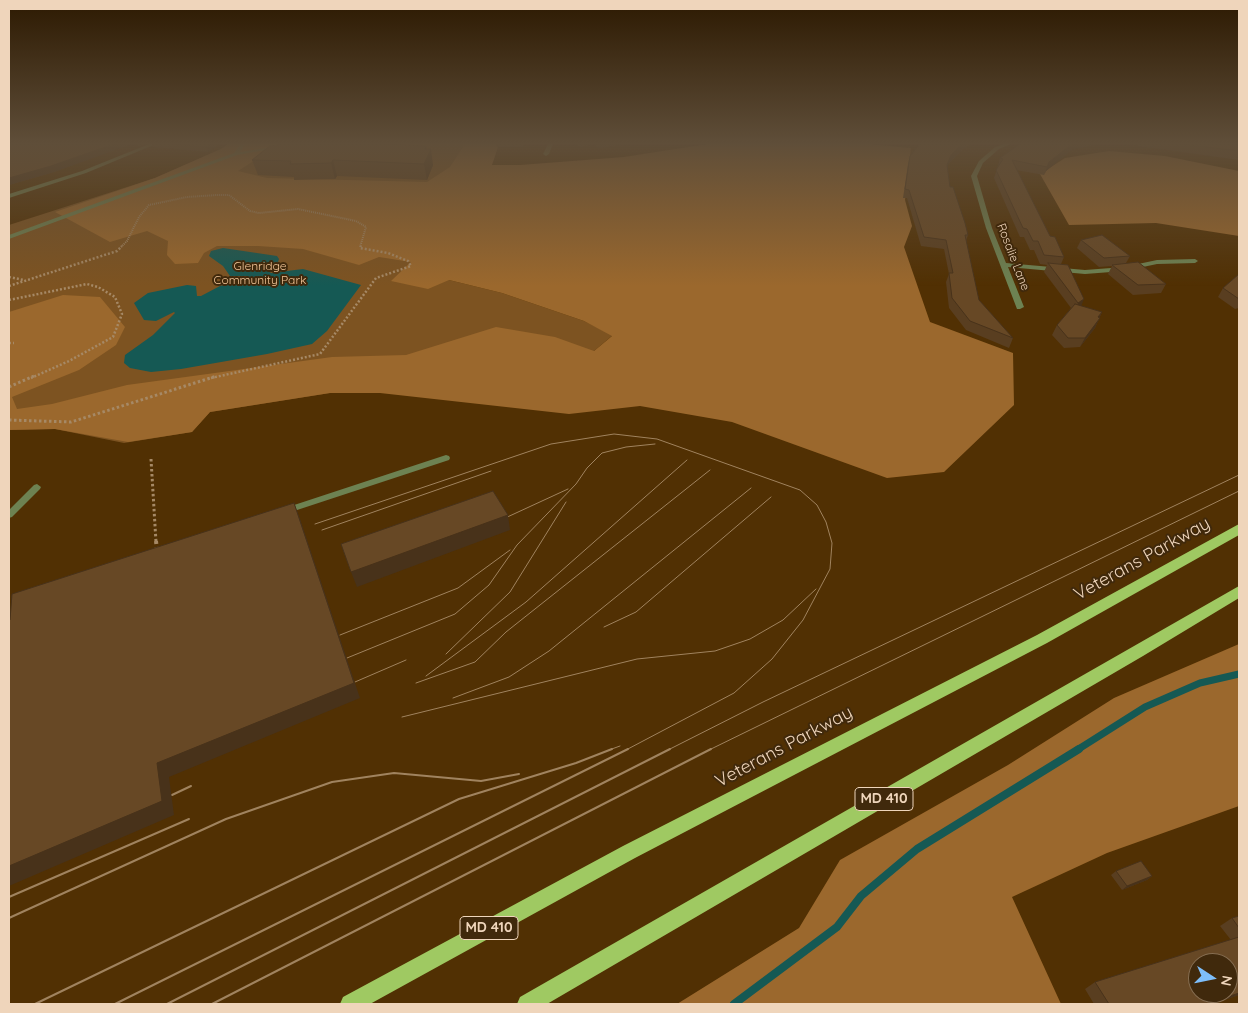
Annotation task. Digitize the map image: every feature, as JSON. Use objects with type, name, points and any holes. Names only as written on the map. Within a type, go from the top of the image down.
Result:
[{"type":"main road","name":"Veterans Parkway","points":[[350,1004],[629,852],[1042,639],[1239,529]]},
{"type":"main road","name":"MD 410","points":[[527,1004],[1239,592]]},
{"type":"street","points":[[9,196],[24,191]]},
{"type":"street","name":"Rosalie Lane","points":[[978,191],[989,228],[1020,307]]},
{"type":"street","points":[[1004,265],[1084,272],[1124,269],[1157,262],[1195,261]]},
{"type":"lane","points":[[9,237],[134,191]]},
{"type":"lane","points":[[279,513],[446,458]]},
{"type":"lane","points":[[9,515],[36,487]]},
{"type":"path","points":[[9,286],[93,260],[117,250],[127,241],[139,217],[149,205],[187,197],[217,195],[229,195],[250,211],[259,213],[298,209],[356,221],[366,227],[360,248],[388,253],[408,261],[411,266],[376,278],[320,354],[209,378],[70,422],[9,420]]},
{"type":"path","points":[[9,277],[25,280]]},
{"type":"path","points":[[9,300],[87,284],[115,296],[122,314],[113,337],[68,361],[9,387]]},
{"type":"path","points":[[9,343],[14,344]]},
{"type":"path","points":[[152,459],[158,552]]},
{"type":"green space","name":"Glenridge Community Park","points":[[114,191],[482,191],[449,280],[502,293],[584,321],[613,335],[594,351],[380,393],[330,393],[210,412],[192,432],[124,443],[55,429],[9,430],[9,225]]},
{"type":"shaded area","points":[[116,191],[906,191],[905,200],[912,226],[904,247],[930,322],[1013,353],[1014,405],[944,472],[887,478],[732,422],[640,406],[569,414],[380,393],[330,393],[210,412],[192,432],[128,442],[55,429],[9,430],[9,312],[63,295],[100,297],[125,327],[116,345],[79,370],[12,397],[17,409],[52,404],[127,385],[332,357],[406,355],[496,327],[555,337],[594,351],[612,336],[584,321],[502,293],[449,280],[428,289],[391,281],[411,262],[379,257],[359,265],[303,249],[217,246],[204,253],[198,263],[175,264],[167,255],[168,241],[147,231],[110,242],[55,212]]},
{"type":"shaded area","points":[[1050,191],[1239,191],[1239,236],[1156,223],[1069,225]]},
{"type":"shaded area","points":[[1239,644],[1239,806],[1107,853],[1012,897],[1061,1004],[677,1004],[799,928],[840,860],[1008,765],[1114,698]]},
{"type":"water","points":[[223,248],[277,256],[278,262],[266,269],[271,273],[303,269],[361,285],[327,331],[312,344],[181,369],[151,372],[130,368],[124,363],[125,355],[153,335],[175,313],[156,321],[144,320],[134,303],[148,293],[187,285],[196,286],[197,296],[201,296],[220,286],[247,278],[247,276],[230,276],[223,266],[209,256],[211,251]]},
{"type":"building","points":[[909,191],[954,191],[968,235],[965,235],[979,300],[1013,338],[970,321],[952,298],[949,273],[953,273],[946,240],[924,237]]},
{"type":"building","points":[[1006,191],[1028,191],[1050,236],[1055,237],[1064,257],[1044,255],[1038,241],[1033,241],[1027,229],[1023,228]]},
{"type":"building","points":[[1102,235],[1130,256],[1104,258],[1081,240]]},
{"type":"building","points":[[1138,262],[1166,284],[1138,285],[1112,265]]},
{"type":"building","points":[[1048,263],[1068,265],[1084,299],[1078,303]]},
{"type":"building","points":[[1239,274],[1239,299],[1223,288]]},
{"type":"building","points":[[1075,304],[1102,312],[1098,317],[1100,318],[1085,338],[1068,338],[1057,325]]},
{"type":"building","points":[[493,491],[508,515],[351,572],[341,544]]},
{"type":"building","points":[[294,503],[354,683],[157,763],[162,801],[9,866],[9,620],[12,594]]},
{"type":"building","points":[[1141,861],[1152,876],[1127,886],[1116,871]]},
{"type":"building","points":[[1239,916],[1239,928],[1232,918]]},
{"type":"building","points":[[1239,937],[1239,993],[1238,953],[1188,953],[1188,1003],[1210,1003],[1109,1004],[1095,982]]},
{"type":"waterway","points":[[1077,750],[1145,707],[1200,683],[1239,674]]},
{"type":"waterway","points":[[734,1004],[837,927],[861,896],[917,849],[1079,749]]},
{"type":"tram line","points":[[315,524],[551,444],[614,434],[657,439],[800,490],[817,505],[826,522],[832,543],[830,569],[803,620],[772,659],[734,693],[626,750]]},
{"type":"tram line","points":[[347,658],[455,614],[489,585],[517,545],[576,484],[587,468],[602,453],[626,447],[655,444]]},
{"type":"tram line","points":[[426,676],[526,602],[687,460]]},
{"type":"tram line","points":[[416,683],[475,662],[506,632],[710,470]]},
{"type":"tram line","points":[[322,530],[491,471]]},
{"type":"tram line","points":[[668,750],[763,702],[1239,475]]},
{"type":"tram line","points":[[453,698],[509,677],[549,651],[751,488]]},
{"type":"tram line","points":[[503,519],[568,489]]},
{"type":"tram line","points":[[710,750],[1239,491]]},
{"type":"tram line","points":[[604,627],[636,612],[771,497]]},
{"type":"tram line","points":[[446,654],[510,592],[566,502]]},
{"type":"tram line","points":[[340,635],[458,588],[510,550]]},
{"type":"tram line","points":[[402,717],[637,659],[715,651],[750,639],[783,620],[816,589]]},
{"type":"tram line","points":[[355,682],[406,660]]},
{"type":"tram line","points":[[609,750],[620,746]]},
{"type":"tram line","points":[[35,1004],[459,799],[576,763],[612,749]]},
{"type":"tram line","points":[[167,1004],[670,749]]},
{"type":"tram line","points":[[115,1004],[626,750]]},
{"type":"tram line","points":[[212,1004],[710,750]]},
{"type":"tram line","points":[[9,918],[226,819],[332,782],[394,773],[481,781],[519,774]]},
{"type":"tram line","points":[[172,795],[191,786]]},
{"type":"tram line","points":[[9,897],[189,819]]}]
